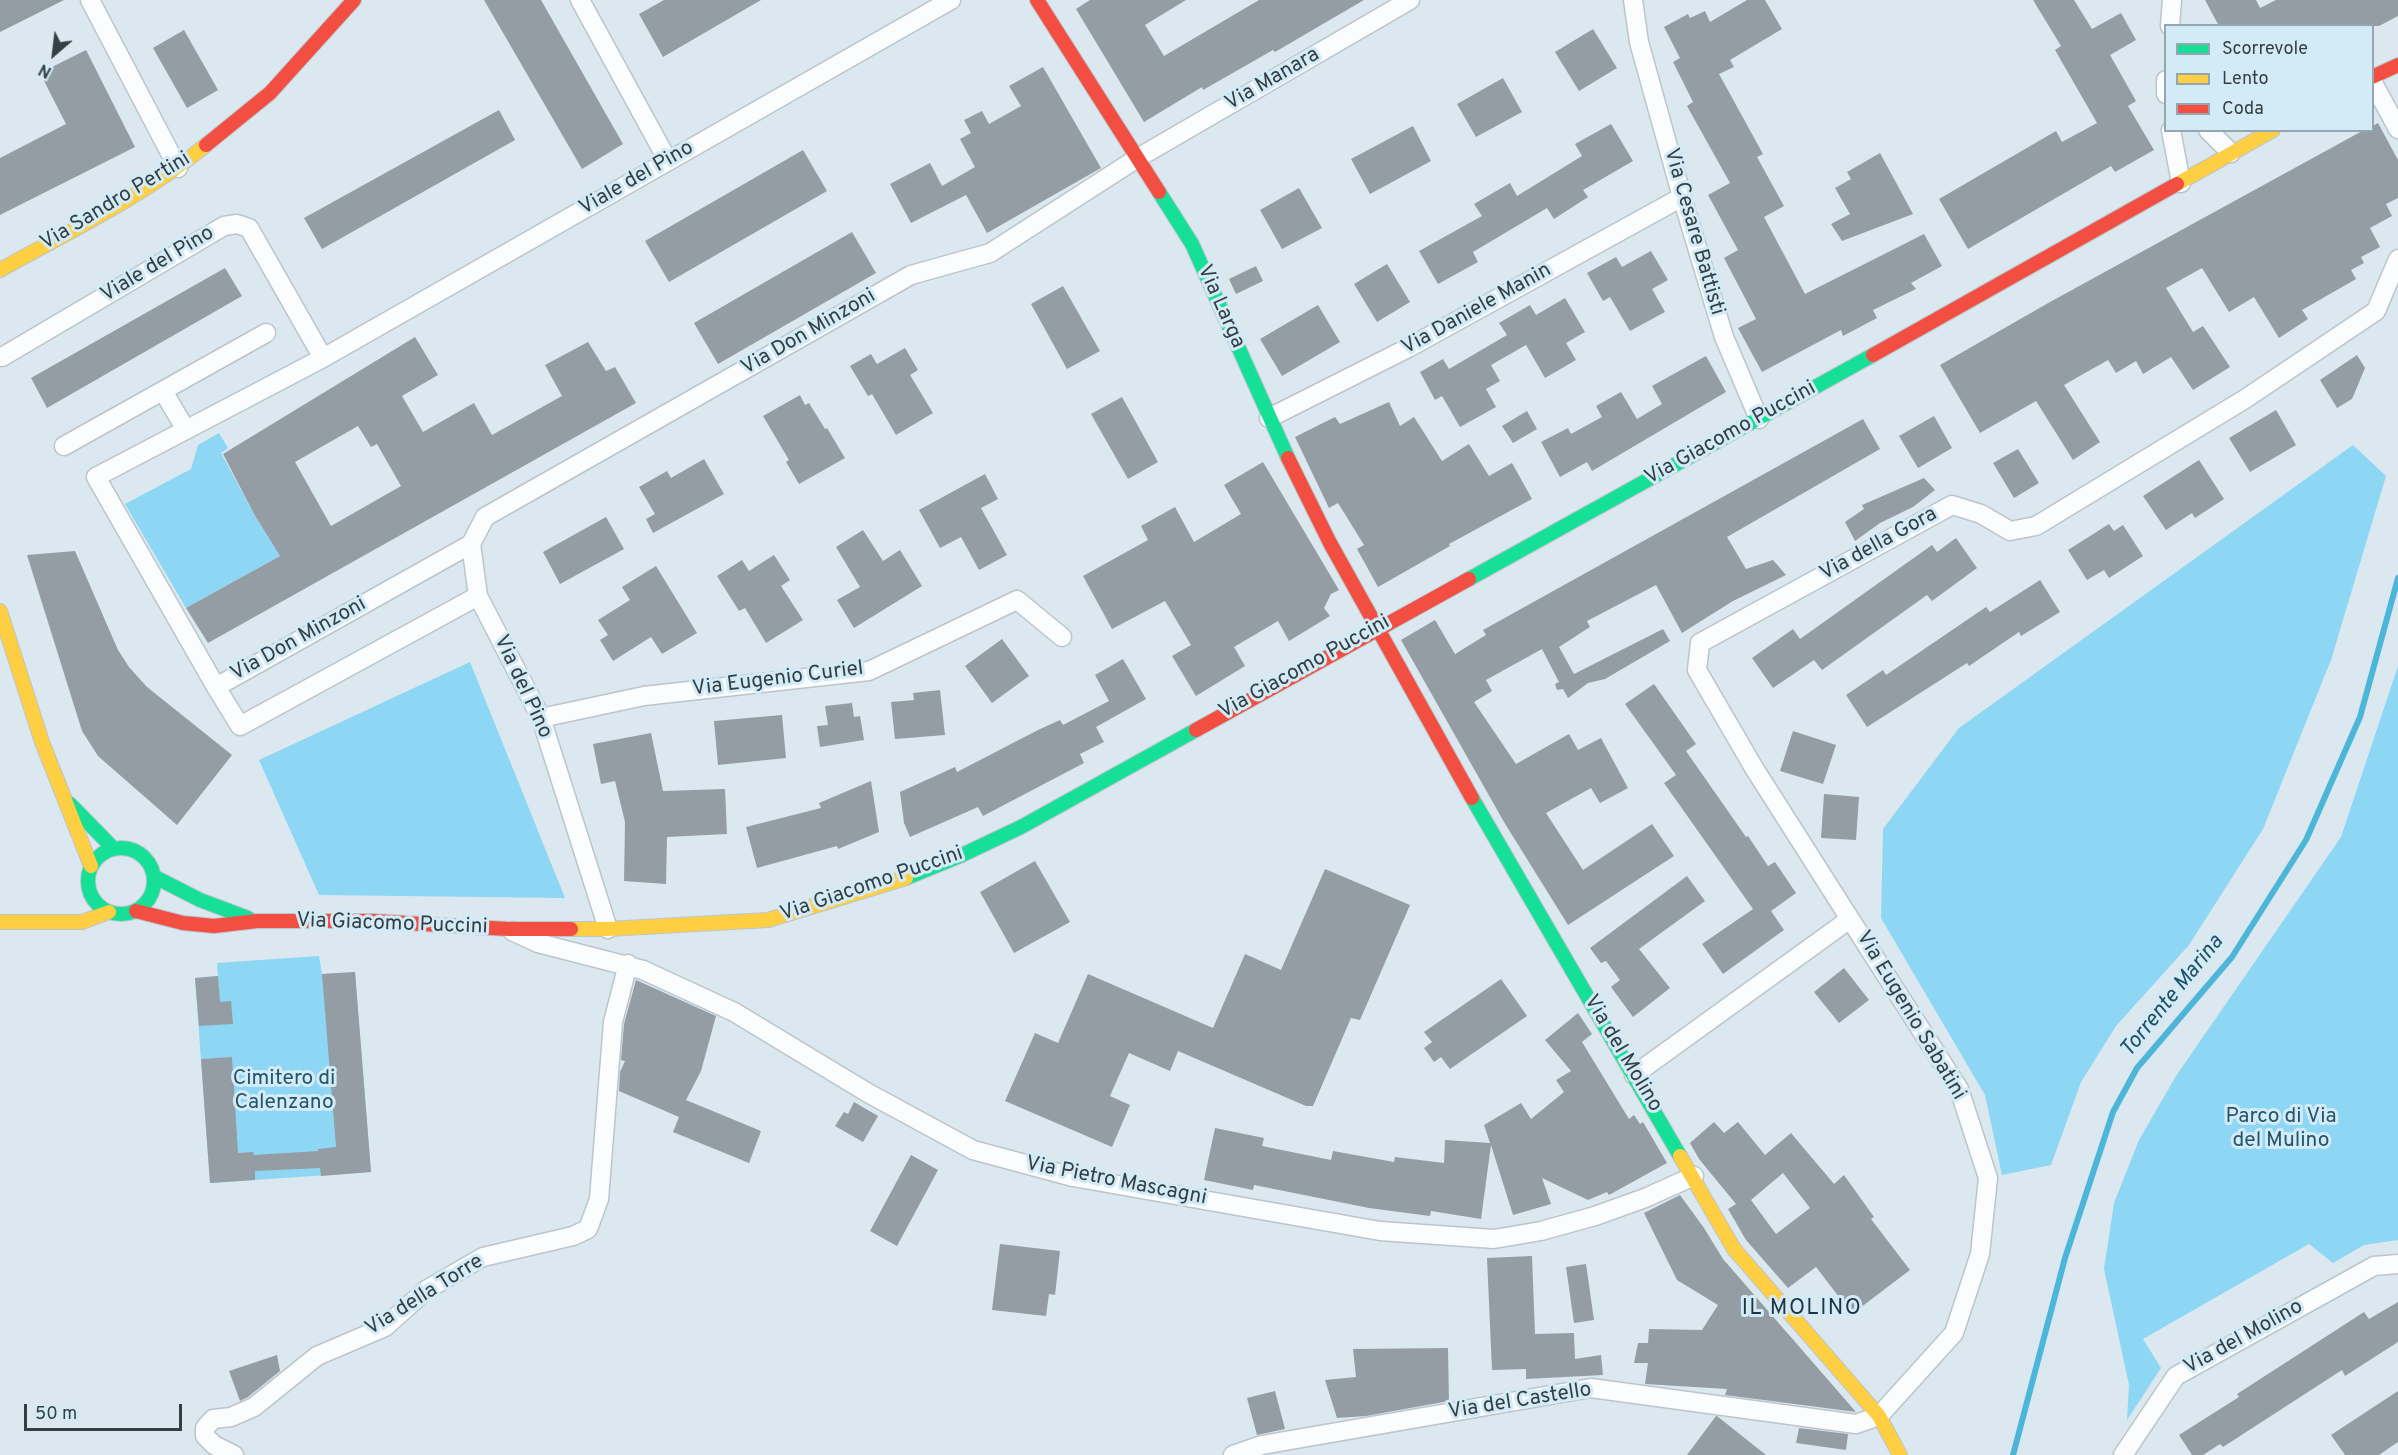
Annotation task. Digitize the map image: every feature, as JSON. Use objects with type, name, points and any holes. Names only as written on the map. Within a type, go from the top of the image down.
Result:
[{"type":"street","points":[[90,0],[178,168]]},
{"type":"street","name":"Via Sandro Pertini","points":[[0,270],[178,168],[270,93],[354,0]]},
{"type":"street","points":[[580,0],[668,161]]},
{"type":"street","name":"Viale del Pino","points":[[216,687],[96,477],[323,358],[950,0]]},
{"type":"street","name":"Via Larga","points":[[1037,0],[1192,244],[1269,418],[1330,543],[1378,628]]},
{"type":"street","name":"Via Manara","points":[[1136,159],[1410,0]]},
{"type":"street","points":[[2170,24],[2172,0]]},
{"type":"street","name":"Via Cesare Battisti","points":[[1632,2],[1639,42],[1724,338],[1759,419]]},
{"type":"street","points":[[2374,78],[2398,65]]},
{"type":"street","points":[[2374,81],[2398,129]]},
{"type":"street","points":[[2171,132],[2181,183]]},
{"type":"street","points":[[2210,132],[2231,153]]},
{"type":"street","name":"Via Giacomo Puccini","points":[[0,922],[82,922],[109,912],[123,914],[136,911],[183,923],[214,926],[257,921],[372,921],[507,929],[608,929],[768,920],[900,880],[962,855],[1021,827],[1759,419],[2269,132]]},
{"type":"street","name":"Via Don Minzoni","points":[[478,596],[240,726],[216,687],[471,544],[485,517],[911,275],[990,253],[1136,159]]},
{"type":"street","name":"Via Daniele Manin","points":[[1269,418],[1408,348],[1682,197]]},
{"type":"street","name":"Viale del Pino","points":[[2,357],[224,226],[237,224],[249,228],[323,358]]},
{"type":"street","name":"Via della Gora","points":[[1850,919],[1754,768],[1697,670],[1700,643],[1952,505],[1981,514],[2010,531],[2036,526],[2246,399],[2376,311],[2398,259]]},
{"type":"street","points":[[64,446],[266,333]]},
{"type":"street","points":[[163,391],[186,430]]},
{"type":"street","name":"Via del Pino","points":[[471,544],[478,596],[541,718],[608,929]]},
{"type":"street","name":"Via Eugenio Curiel","points":[[541,718],[644,696],[869,671],[1017,600],[1062,637]]},
{"type":"street","points":[[0,611],[42,742],[92,866]]},
{"type":"street","name":"Via del Molino","points":[[1378,628],[1452,763],[1694,1176],[1734,1249],[1879,1416],[1900,1455]]},
{"type":"street","points":[[65,800],[113,848],[100,855],[92,866],[88,879],[90,892],[97,904],[109,912]]},
{"type":"street","name":"Via Giacomo Puccini","points":[[113,848],[127,848],[140,853],[150,863],[155,877],[179,892],[257,921]]},
{"type":"street","points":[[136,911],[147,903],[154,890],[155,877]]},
{"type":"street","name":"Via Giacomo Puccini","points":[[52,923],[78,909],[90,892]]},
{"type":"street","name":"Via Eugenio Sabatini","points":[[1634,1075],[1850,919],[1959,1089],[1988,1178],[1980,1254],[1954,1334],[1879,1416]]},
{"type":"street","name":"Via Pietro Mascagni","points":[[507,929],[538,943],[628,964],[734,1012],[868,1094],[973,1150],[1073,1178],[1380,1231],[1494,1239],[1541,1231],[1595,1216],[1645,1198],[1694,1176]]},
{"type":"street","name":"Via della Torre","points":[[234,1455],[214,1445],[205,1436],[205,1428],[213,1419],[231,1417],[254,1407],[317,1356],[385,1327],[426,1290],[483,1257],[573,1236],[588,1229],[599,1199],[613,1022],[628,964]]},
{"type":"street","name":"Via del Molino","points":[[2122,1455],[2176,1376],[2374,1266],[2398,1263]]},
{"type":"street","name":"Via del Castello","points":[[1233,1455],[1262,1445],[1591,1388],[1856,1424],[1879,1416]]},
{"type":"green space","points":[[219,433],[228,448],[221,453],[280,556],[186,608],[125,504],[191,469],[198,445]]},
{"type":"green space","points":[[2353,445],[2386,476],[2331,660],[2263,829],[2189,945],[2116,1026],[2081,1082],[2051,1165],[2002,1175],[1985,1095],[1881,918],[1883,829],[1959,728]]},
{"type":"green space","points":[[470,662],[565,898],[319,895],[259,760]]},
{"type":"green space","name":"Parco di Via del Mulino","points":[[2398,666],[2398,1240],[2364,1245],[2333,1263],[2309,1244],[2143,1339],[2161,1368],[2127,1420],[2129,1385],[2104,1269],[2114,1203],[2139,1140],[2176,1076],[2341,837]]},
{"type":"green space","name":"Cimitero di Calenzano","points":[[319,956],[322,974],[355,972],[371,1172],[210,1183],[195,978],[218,976],[217,963]]},
{"type":"building","points":[[0,0],[64,0],[0,32]]},
{"type":"building","points":[[484,0],[541,0],[623,144],[582,169]]},
{"type":"building","points":[[664,0],[761,0],[663,57],[639,14]]},
{"type":"building","points":[[1090,0],[1186,0],[1145,25],[1164,56],[1259,0],[1364,0],[1275,52],[1273,50],[1203,90],[1202,87],[1144,122],[1076,9]]},
{"type":"building","points":[[1747,0],[1765,0],[1782,29],[1730,60],[1734,67],[1719,74],[1763,154],[1757,157],[1784,206],[1764,217],[1805,294],[1924,234],[1942,266],[1911,283],[1916,289],[1873,310],[1877,318],[1843,336],[1841,330],[1762,372],[1738,328],[1756,319],[1724,258],[1738,250],[1708,195],[1730,183],[1687,106],[1693,102],[1673,62],[1680,58],[1664,27],[1688,14],[1690,18],[1705,11],[1710,22]]},
{"type":"building","points":[[2033,0],[2074,0],[2092,29],[2121,13],[2136,40],[2110,55],[2136,101],[2128,106],[2154,150],[2115,172],[2111,166],[1968,249],[1939,199],[2056,131],[2062,142],[2097,123],[2055,50],[2061,46]]},
{"type":"building","points":[[2205,0],[2256,0],[2260,8],[2276,0],[2398,0],[2398,16],[2379,26],[2374,26],[2374,24],[2218,24]]},
{"type":"building","points":[[1593,29],[1617,68],[1579,91],[1555,52]]},
{"type":"building","points":[[184,30],[218,90],[187,108],[153,48]]},
{"type":"building","points":[[86,50],[135,147],[0,215],[0,158],[66,124],[40,73]]},
{"type":"building","points":[[1043,67],[1101,168],[987,233],[966,195],[911,223],[890,184],[930,163],[942,186],[975,167],[960,139],[971,133],[964,120],[982,111],[989,124],[1021,106],[1009,86]]},
{"type":"building","points":[[1503,78],[1522,112],[1476,137],[1457,104]]},
{"type":"building","points":[[499,110],[515,140],[322,249],[304,218]]},
{"type":"building","points":[[2378,123],[2398,160],[2398,198],[2386,204],[2392,216],[2370,228],[2380,247],[2361,257],[2364,263],[2351,270],[2356,279],[2302,310],[2308,319],[2279,338],[2254,297],[2229,312],[2202,268],[2166,288],[2193,332],[2203,326],[2230,367],[2193,390],[2171,357],[2143,374],[2136,361],[2116,373],[2108,360],[2064,385],[2100,442],[2073,460],[2036,401],[1980,433],[1940,365],[2360,132],[2374,132],[2374,125]]},
{"type":"building","points":[[1611,124],[1633,161],[1583,190],[1588,197],[1554,219],[1547,208],[1473,252],[1478,262],[1438,284],[1419,251],[1482,216],[1474,204],[1510,183],[1517,196],[1582,156],[1575,144]]},
{"type":"building","points":[[1413,126],[1431,161],[1370,194],[1351,159]]},
{"type":"building","points":[[803,150],[827,191],[669,282],[645,241]]},
{"type":"building","points":[[1880,153],[1913,214],[1842,241],[1831,224],[1850,214],[1835,188],[1851,179],[1847,172]]},
{"type":"building","points":[[1299,188],[1322,228],[1282,249],[1260,210]]},
{"type":"building","points":[[852,232],[876,273],[718,364],[694,323]]},
{"type":"building","points":[[1651,251],[1668,280],[1652,289],[1665,312],[1630,331],[1610,297],[1603,301],[1587,273],[1616,257],[1622,267]]},
{"type":"building","points":[[1387,264],[1410,302],[1377,322],[1354,284]]},
{"type":"building","points":[[1256,266],[1263,281],[1236,294],[1229,279]]},
{"type":"building","points":[[225,268],[242,296],[47,408],[31,378]]},
{"type":"building","points":[[1063,286],[1100,351],[1067,369],[1031,304]]},
{"type":"building","points":[[1565,298],[1585,332],[1566,343],[1576,360],[1545,378],[1526,345],[1491,365],[1500,381],[1486,389],[1496,407],[1460,427],[1442,396],[1435,400],[1420,372],[1443,359],[1449,369],[1507,335],[1499,323],[1530,305],[1536,315]]},
{"type":"building","points":[[1318,305],[1340,342],[1282,376],[1260,339]]},
{"type":"building","points":[[415,337],[438,375],[402,396],[423,432],[474,403],[492,435],[562,396],[545,365],[588,342],[606,371],[615,367],[636,403],[208,643],[186,608],[280,556],[254,514],[223,454]],"holes":[[[358,426],[371,447],[377,444],[401,486],[331,526],[295,462]]]},
{"type":"building","points":[[905,348],[918,370],[910,375],[933,413],[896,435],[872,394],[868,396],[850,366],[871,354],[877,364]]},
{"type":"building","points":[[2357,355],[2365,368],[2352,399],[2337,408],[2320,380]]},
{"type":"building","points":[[1706,356],[1726,392],[1592,471],[1587,462],[1560,477],[1541,442],[1568,428],[1571,434],[1602,417],[1596,406],[1621,392],[1637,419],[1662,404],[1652,386]]},
{"type":"building","points":[[800,395],[805,405],[809,403],[825,429],[827,428],[845,458],[799,484],[786,462],[789,460],[763,416]]},
{"type":"building","points":[[1122,397],[1158,462],[1128,479],[1091,414]]},
{"type":"building","points":[[1389,402],[1400,426],[1414,417],[1442,461],[1469,444],[1489,476],[1512,463],[1532,499],[1449,544],[1450,546],[1378,587],[1357,549],[1364,545],[1338,503],[1329,508],[1295,437],[1335,417],[1340,424]]},
{"type":"building","points":[[2276,410],[2296,445],[2250,472],[2229,438]]},
{"type":"building","points":[[1527,411],[1537,429],[1513,443],[1502,426]]},
{"type":"building","points":[[1934,416],[1952,448],[1918,468],[1899,436]]},
{"type":"building","points":[[1863,419],[1880,449],[1727,537],[1746,569],[1773,560],[1786,575],[1733,601],[1682,633],[1656,585],[1587,621],[1590,627],[1559,647],[1574,674],[1663,629],[1670,641],[1605,679],[1588,683],[1568,698],[1563,689],[1557,690],[1555,684],[1559,682],[1542,649],[1486,680],[1492,691],[1474,702],[1516,764],[1569,734],[1578,750],[1601,738],[1628,788],[1600,803],[1591,788],[1546,813],[1583,870],[1652,824],[1674,856],[1568,925],[1504,822],[1401,640],[1435,620],[1455,654],[1486,635],[1483,630]]},
{"type":"building","points":[[2018,449],[2039,483],[2014,498],[1993,463]]},
{"type":"building","points":[[704,459],[724,494],[653,533],[646,519],[655,514],[639,487],[667,471],[671,478]]},
{"type":"building","points":[[2199,460],[2224,499],[2195,518],[2192,513],[2166,530],[2143,496]]},
{"type":"building","points":[[1263,462],[1339,590],[1331,594],[1324,608],[1330,616],[1289,641],[1278,621],[1234,647],[1245,666],[1196,696],[1172,656],[1191,645],[1165,601],[1112,629],[1083,576],[1148,540],[1141,526],[1175,507],[1194,542],[1241,514],[1224,485]]},
{"type":"building","points":[[985,474],[998,499],[981,508],[1007,555],[979,570],[961,537],[940,548],[919,510]]},
{"type":"building","points":[[1924,478],[1935,490],[1913,507],[1880,523],[1855,541],[1845,522],[1864,509],[1862,505]]},
{"type":"building","points":[[606,517],[624,549],[560,584],[543,552]]},
{"type":"building","points":[[2109,524],[2114,531],[2123,525],[2143,556],[2109,578],[2104,570],[2087,580],[2068,550]]},
{"type":"building","points":[[863,530],[883,561],[900,550],[922,586],[854,628],[837,600],[860,587],[836,547]]},
{"type":"building","points":[[1956,538],[1977,568],[1932,601],[1927,595],[1822,670],[1814,660],[1773,688],[1752,658],[1793,629],[1800,639],[1932,545],[1937,552]]},
{"type":"building","points":[[75,551],[118,650],[129,667],[147,687],[232,755],[177,825],[98,756],[82,731],[27,555]]},
{"type":"building","points":[[774,555],[790,580],[781,586],[803,620],[766,643],[745,608],[739,611],[717,576],[742,560],[749,571]]},
{"type":"building","points":[[656,566],[697,633],[662,654],[651,637],[613,661],[600,640],[608,635],[598,620],[630,600],[622,587]]},
{"type":"building","points":[[2040,580],[2060,612],[2021,636],[2019,632],[1969,666],[1967,663],[1867,727],[1846,695],[1883,670],[1886,675],[1986,607],[1990,612]]},
{"type":"building","points":[[1002,639],[1029,676],[992,703],[965,666]]},
{"type":"building","points":[[1123,659],[1146,699],[1096,727],[1104,742],[1080,754],[1084,763],[983,816],[978,807],[910,837],[904,823],[900,792],[955,767],[957,772],[1038,730],[1060,720],[1063,725],[1109,701],[1095,675]]},
{"type":"building","points":[[1654,684],[1696,744],[1686,751],[1768,866],[1775,862],[1796,893],[1771,911],[1784,930],[1723,974],[1702,944],[1753,909],[1664,783],[1676,775],[1625,704]]},
{"type":"building","points":[[940,690],[945,735],[895,739],[891,702],[914,700],[913,693]]},
{"type":"building","points":[[852,703],[854,717],[860,716],[864,740],[820,747],[817,726],[828,725],[825,706]]},
{"type":"building","points":[[782,715],[786,758],[718,765],[714,721]]},
{"type":"building","points":[[1793,731],[1836,745],[1823,784],[1780,771]]},
{"type":"building","points":[[651,733],[663,791],[725,789],[727,834],[667,837],[666,884],[624,881],[625,822],[615,781],[601,784],[593,744]]},
{"type":"building","points":[[871,781],[879,832],[838,849],[837,846],[757,868],[746,827],[821,808],[819,803]]},
{"type":"building","points":[[1824,794],[1859,797],[1856,840],[1821,838]]},
{"type":"building","points":[[1035,861],[1070,922],[1014,953],[980,892]]},
{"type":"building","points":[[1325,869],[1410,905],[1360,1020],[1351,1018],[1313,1106],[1306,1106],[1178,1051],[1170,1071],[1129,1053],[1110,1096],[1130,1105],[1112,1147],[1005,1101],[1035,1033],[1058,1043],[1088,974],[1213,1028],[1245,954],[1281,970]]},
{"type":"building","points":[[1687,876],[1705,901],[1639,949],[1670,988],[1633,1017],[1611,987],[1620,980],[1606,961],[1601,963],[1590,948]]},
{"type":"building","points":[[1844,968],[1869,1000],[1839,1023],[1814,992]]},
{"type":"building","points":[[355,972],[371,1172],[321,1176],[320,1168],[255,1171],[255,1180],[210,1183],[201,1059],[232,1057],[238,1153],[253,1152],[254,1155],[318,1151],[318,1149],[336,1147],[322,974]]},
{"type":"building","points":[[218,976],[220,1002],[231,1001],[233,1024],[199,1026],[195,978]]},
{"type":"building","points":[[1501,979],[1527,1016],[1450,1069],[1441,1057],[1434,1062],[1424,1048],[1432,1042],[1424,1032]]},
{"type":"building","points":[[636,980],[716,1016],[701,1071],[686,1100],[761,1131],[749,1163],[673,1132],[679,1117],[619,1091],[620,1072],[625,1061],[621,1060],[624,1024]]},
{"type":"building","points":[[1578,1013],[1592,1034],[1582,1042],[1629,1119],[1634,1115],[1640,1124],[1643,1122],[1667,1163],[1609,1195],[1607,1192],[1588,1200],[1542,1178],[1551,1204],[1513,1215],[1491,1145],[1481,1219],[1431,1211],[1430,1216],[1369,1208],[1254,1185],[1253,1190],[1204,1180],[1215,1128],[1264,1138],[1262,1146],[1331,1160],[1333,1151],[1394,1162],[1395,1157],[1444,1163],[1445,1140],[1490,1143],[1484,1125],[1521,1103],[1531,1119],[1564,1092],[1556,1080],[1571,1071],[1545,1040]]},
{"type":"building","points":[[854,1102],[878,1116],[863,1142],[835,1126],[844,1112],[848,1114]]},
{"type":"building","points":[[1714,1122],[1724,1133],[1738,1122],[1765,1155],[1791,1133],[1834,1184],[1844,1175],[1874,1217],[1871,1219],[1910,1270],[1852,1314],[1816,1267],[1788,1288],[1746,1240],[1728,1209],[1736,1204],[1699,1159],[1690,1143]],"holes":[[[1783,1173],[1810,1208],[1776,1234],[1751,1200]]]},
{"type":"building","points":[[911,1155],[938,1170],[897,1246],[870,1231]]},
{"type":"building","points":[[1680,1195],[1723,1259],[1856,1412],[1725,1395],[1727,1389],[1645,1384],[1648,1363],[1634,1363],[1638,1343],[1648,1343],[1649,1329],[1702,1330],[1718,1305],[1677,1280],[1644,1213]]},
{"type":"building","points":[[1000,1244],[1060,1251],[1055,1295],[1049,1294],[1046,1316],[992,1310]]},
{"type":"building","points":[[1532,1256],[1535,1334],[1574,1333],[1575,1359],[1601,1355],[1603,1375],[1526,1379],[1526,1369],[1492,1370],[1487,1258]]},
{"type":"building","points":[[1586,1264],[1594,1320],[1574,1323],[1566,1267]]},
{"type":"building","points":[[2398,1302],[2398,1342],[2345,1376],[2342,1370],[2223,1447],[2220,1444],[2203,1455],[2192,1455],[2179,1435],[2239,1397],[2237,1394],[2364,1312],[2369,1319]]},
{"type":"building","points":[[1448,1348],[1449,1401],[1366,1416],[1337,1418],[1325,1380],[1356,1377],[1353,1349]]},
{"type":"building","points":[[277,1355],[280,1371],[240,1401],[229,1371]]},
{"type":"building","points":[[1275,1391],[1285,1429],[1257,1435],[1247,1398]]},
{"type":"building","points":[[2398,1391],[2398,1442],[2379,1455],[2345,1455],[2331,1435]]},
{"type":"building","points":[[1717,1416],[1766,1455],[1687,1455]]},
{"type":"building","points":[[1799,1428],[1848,1434],[1846,1450],[1796,1443]]},
{"type":"waterway","name":"Torrente Marina","points":[[2013,1455],[2065,1258],[2113,1112],[2137,1068],[2232,957],[2306,840],[2360,717],[2398,578]]},
{"type":"traffic: fast","points":[[1159,192],[1192,244],[1288,458]]},
{"type":"traffic: fast","points":[[1469,579],[1873,355]]},
{"type":"traffic: fast","points":[[906,878],[1021,827],[1196,730]]},
{"type":"traffic: fast","points":[[1472,798],[1680,1156]]},
{"type":"traffic: fast","points":[[70,804],[113,848]]},
{"type":"traffic: fast","points":[[121,848],[134,850],[149,863],[154,881],[152,894],[139,909],[121,914],[108,912],[93,899],[88,881],[90,868],[103,853],[121,848]]},
{"type":"traffic: fast","points":[[155,877],[200,900],[248,918]]},
{"type":"traffic: slow","points":[[2177,184],[2269,132]]},
{"type":"traffic: slow","points":[[0,270],[132,197],[158,181],[206,145]]},
{"type":"traffic: slow","points":[[0,611],[42,742],[91,866]]},
{"type":"traffic: slow","points":[[571,929],[768,920],[906,878]]},
{"type":"traffic: slow","points":[[0,922],[82,922],[109,912]]},
{"type":"traffic: slow","points":[[1680,1156],[1734,1249],[1879,1416],[1900,1455]]},
{"type":"traffic: jam","points":[[206,145],[270,93],[354,0]]},
{"type":"traffic: jam","points":[[1037,0],[1159,192]]},
{"type":"traffic: jam","points":[[2374,76],[2398,65]]},
{"type":"traffic: jam","points":[[1873,355],[2177,184]]},
{"type":"traffic: jam","points":[[1288,458],[1330,543],[1472,798]]},
{"type":"traffic: jam","points":[[1196,730],[1469,579]]},
{"type":"traffic: jam","points":[[136,911],[183,923],[214,926],[257,921],[372,921],[508,929],[571,929]]},
{"type":"district","name":"IL MOLINO","points":[[1802,1310]]}]
